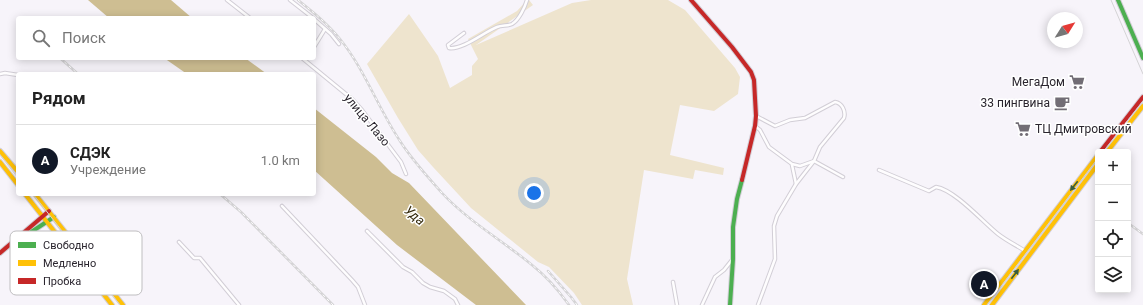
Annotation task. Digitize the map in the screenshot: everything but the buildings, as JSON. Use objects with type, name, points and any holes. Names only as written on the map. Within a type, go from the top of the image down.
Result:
[{"type":"main road","points":[[691,0],[732,47],[751,72],[754,80],[756,116],[755,126],[737,199],[733,227],[733,259],[730,305]]},
{"type":"main road","points":[[1118,0],[1143,58]]},
{"type":"main road","points":[[1102,149],[1143,97]]},
{"type":"main road","points":[[1109,149],[1143,106]]},
{"type":"main road","points":[[0,151],[16,170]]},
{"type":"main road","points":[[984,305],[1095,159]]},
{"type":"main road","points":[[0,162],[16,182]]},
{"type":"main road","points":[[992,305],[1095,168]]},
{"type":"main road","points":[[27,196],[53,231]]},
{"type":"main road","points":[[37,196],[65,231]]},
{"type":"main road","points":[[26,231],[49,211]]},
{"type":"main road","points":[[34,231],[54,217]]},
{"type":"main road","points":[[0,253],[10,246]]},
{"type":"main road","points":[[104,295],[112,305]]},
{"type":"main road","points":[[114,295],[122,305]]},
{"type":"street","points":[[226,0],[246,16]]},
{"type":"street","points":[[290,0],[311,16]]},
{"type":"street","points":[[464,33],[449,43],[448,47],[451,49],[456,48],[497,27],[515,22],[527,0]]},
{"type":"street","points":[[316,20],[332,34],[339,44]]},
{"type":"street","points":[[316,44],[325,29]]},
{"type":"street","name":"улица Лазо","points":[[305,60],[352,99],[362,110],[401,162],[406,174]]},
{"type":"street","points":[[0,74],[5,73],[16,75]]},
{"type":"street","points":[[756,116],[775,126],[790,120],[805,118],[833,102],[840,103],[844,110],[844,118],[820,147],[814,161],[796,184],[777,216],[774,226],[775,259],[758,305]]},
{"type":"street","points":[[755,126],[760,130],[769,147],[792,164],[800,166],[814,161],[843,177]]},
{"type":"street","points":[[792,164],[796,184]]},
{"type":"street","points":[[879,170],[929,191],[936,187],[944,189],[999,235],[1025,251]]},
{"type":"street","points":[[282,206],[358,287],[365,305]]},
{"type":"street","points":[[367,231],[403,267],[412,272],[423,283],[430,287],[444,291],[455,299],[458,305]]},
{"type":"street","points":[[179,242],[194,258],[200,258],[239,305]]},
{"type":"street","points":[[702,305],[714,277],[724,270],[733,259]]},
{"type":"street","points":[[673,282],[677,305]]},
{"type":"shaded area","points":[[527,0],[529,0],[533,5],[476,45],[572,3],[591,0],[668,0],[685,10],[735,68],[740,77],[738,94],[714,111],[680,105],[670,155],[724,168],[723,175],[695,170],[693,179],[644,170],[627,279],[633,305],[582,305],[574,293],[549,267],[538,262],[471,208],[418,150],[367,64],[409,14],[438,56],[450,88],[472,75],[472,66],[478,59],[468,39],[517,11]]},
{"type":"water","points":[[88,0],[171,0],[190,16],[107,16]]},
{"type":"water","points":[[167,60],[248,60],[264,72],[184,72]]},
{"type":"water","name":"Уда","points":[[316,110],[376,157],[392,173],[409,183],[526,305],[476,305],[397,245],[316,172]]},
{"type":"tram line","points":[[1111,0],[1143,74]]},
{"type":"tram line","points":[[1105,149],[1143,101]]},
{"type":"tram line","points":[[0,155],[16,175]]},
{"type":"tram line","points":[[987,305],[1095,162]]},
{"type":"tram line","points":[[35,196],[62,231]]},
{"type":"tram line","points":[[112,295],[120,305]]},
{"type":"railway","points":[[298,0],[325,23],[349,51],[400,141],[442,193],[474,222],[537,269],[561,294],[569,305]]},
{"type":"railway","points":[[62,60],[76,72]]},
{"type":"railway","points":[[222,196],[241,212],[333,305]]},
{"type":"railway","points":[[1131,225],[1143,234]]},
{"type":"railway","points":[[548,271],[577,305]]},
{"type":"traffic: fast","points":[[1118,0],[1143,58]]},
{"type":"traffic: fast","points":[[730,305],[733,259],[733,227],[737,199],[742,180]]},
{"type":"traffic: fast","points":[[33,231],[54,217]]},
{"type":"traffic: slow","points":[[1109,149],[1143,106]]},
{"type":"traffic: slow","points":[[0,151],[16,170]]},
{"type":"traffic: slow","points":[[984,305],[1095,159]]},
{"type":"traffic: slow","points":[[0,162],[16,182]]},
{"type":"traffic: slow","points":[[992,305],[1095,168]]},
{"type":"traffic: slow","points":[[27,196],[54,231]]},
{"type":"traffic: slow","points":[[37,196],[64,231]]},
{"type":"traffic: slow","points":[[104,295],[112,305]]},
{"type":"traffic: slow","points":[[115,295],[123,305]]},
{"type":"traffic: jam","points":[[691,0],[732,47],[751,72],[754,80],[756,116],[755,126],[742,180]]},
{"type":"traffic: jam","points":[[1102,149],[1143,97]]},
{"type":"traffic: jam","points":[[26,231],[49,211]]},
{"type":"traffic: jam","points":[[0,253],[10,244]]},
{"type":"place","name":"МегаДом","points":[[1077,82]]},
{"type":"place","name":"33 пингвина","points":[[1062,103]]},
{"type":"place","name":"ТЦ Дмитровский","points":[[1023,129]]},
{"type":"place","name":"СДЭК","points":[[984,284]]}]
